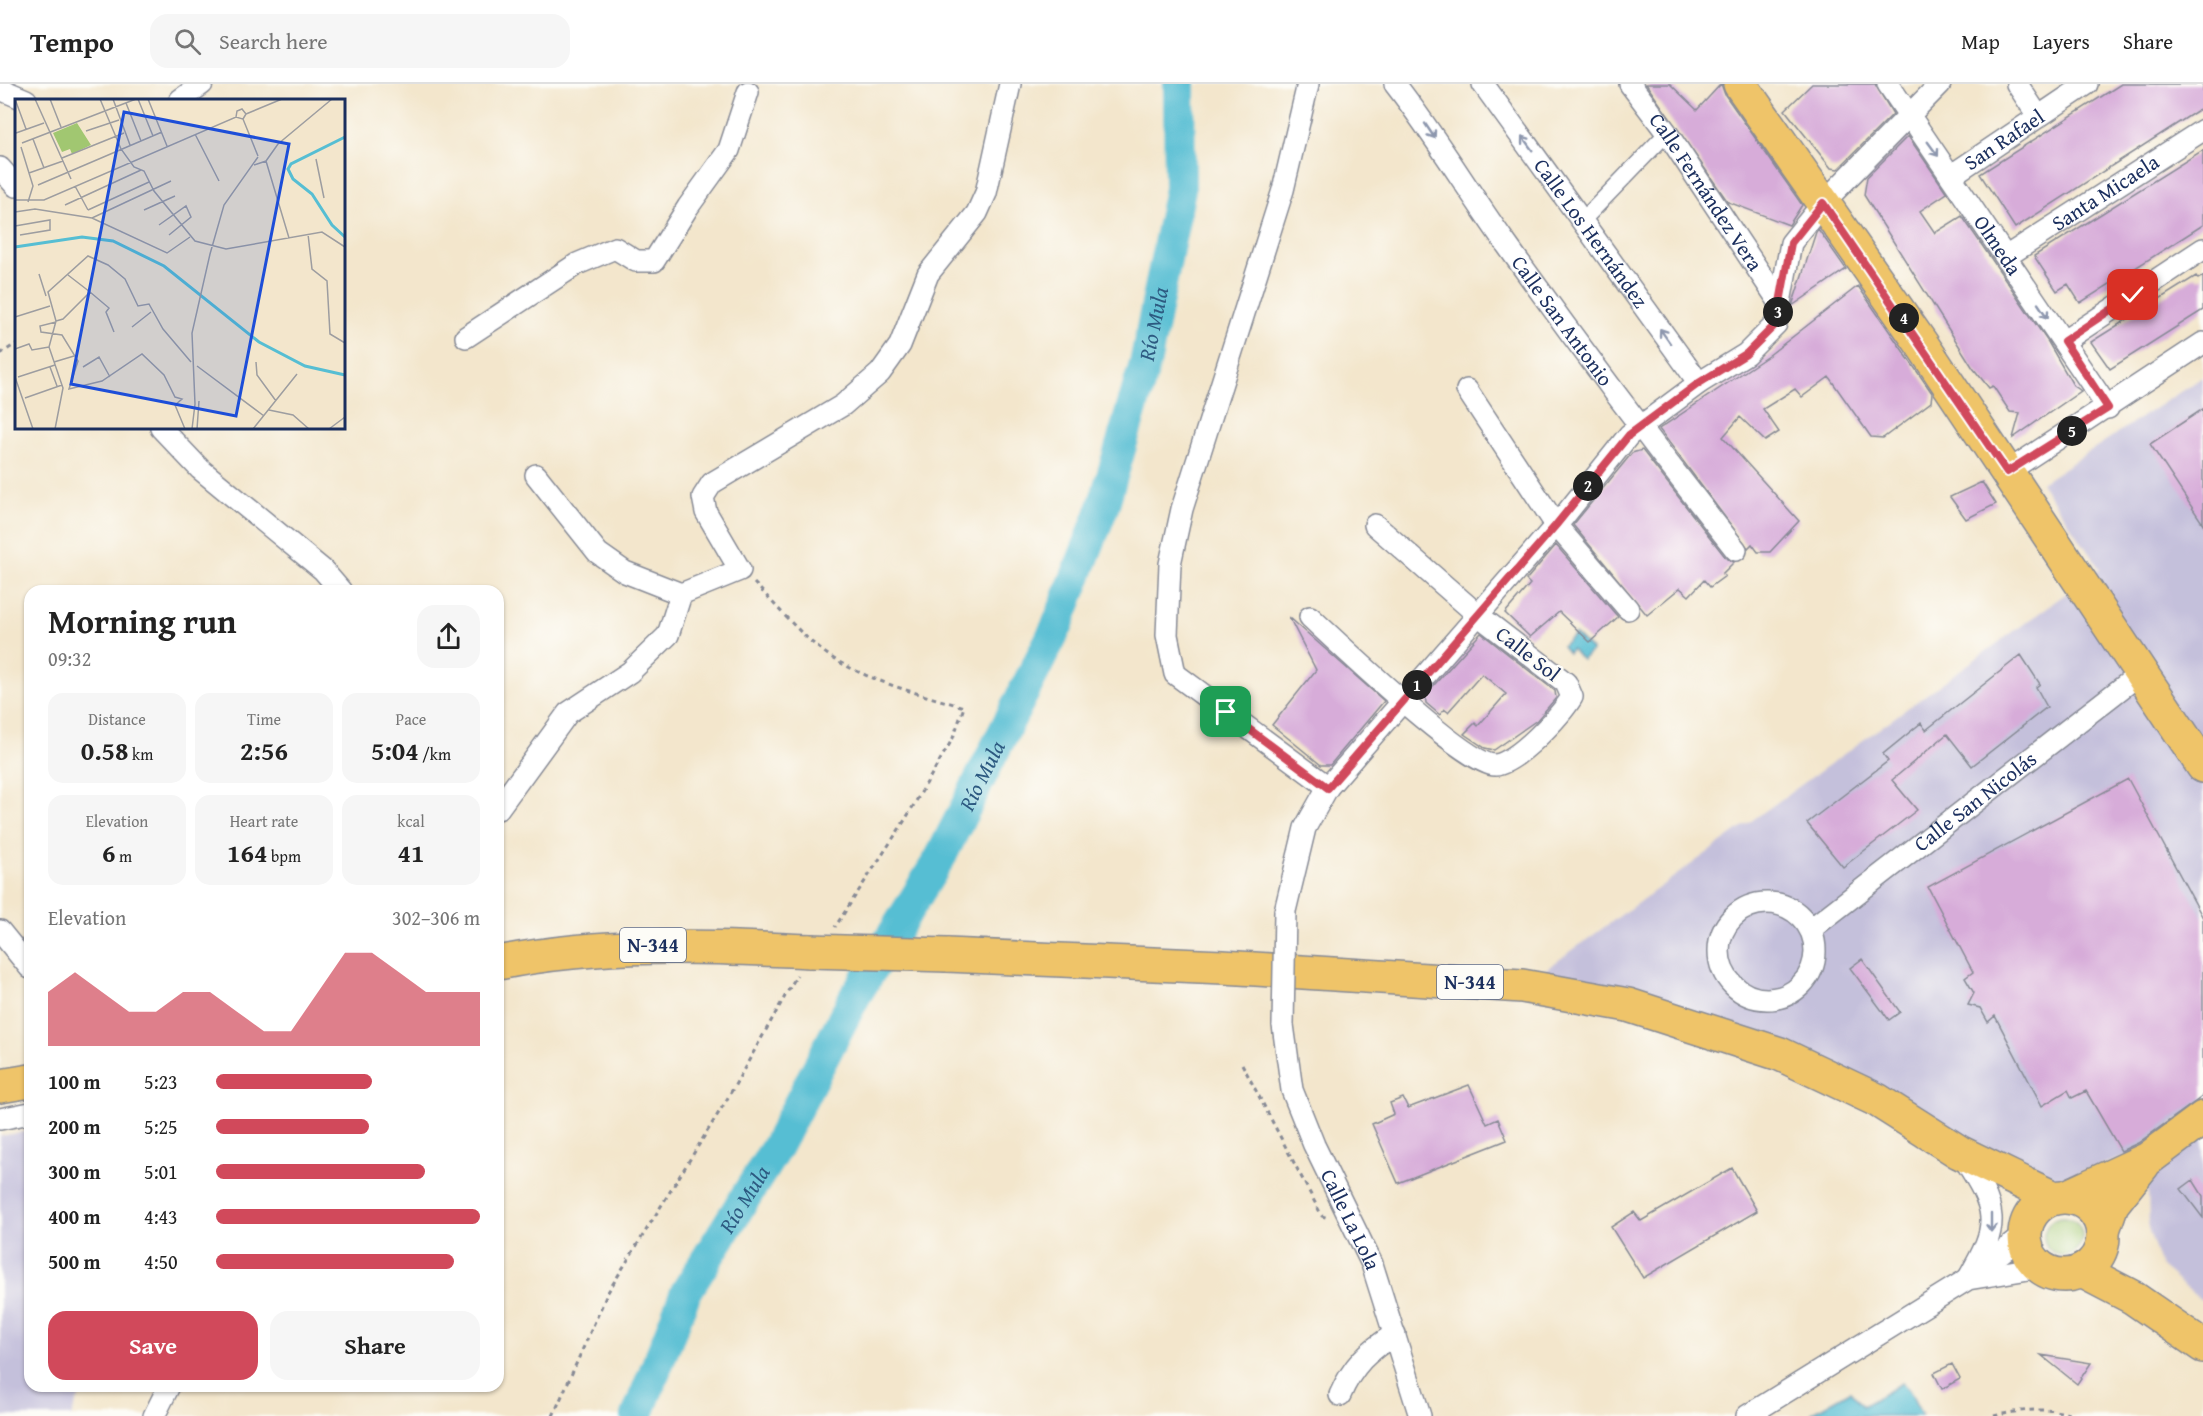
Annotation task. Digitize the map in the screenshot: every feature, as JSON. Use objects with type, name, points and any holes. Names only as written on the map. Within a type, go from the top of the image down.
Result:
[{"type":"main road","points":[[1740,84],[2007,472],[2203,766]]},
{"type":"main road","name":"N-344","points":[[504,962],[581,949],[650,945],[1223,967],[1510,985],[1628,1005],[1780,1054],[1877,1100],[1959,1152]]},
{"type":"main road","points":[[0,1086],[24,1082]]},
{"type":"main road","points":[[2025,1231],[2036,1208],[2148,1159],[2203,1118]]},
{"type":"main road","points":[[1959,1152],[2061,1197],[2091,1207],[2096,1250],[2132,1297],[2194,1339]]},
{"type":"main road","points":[[1959,1152],[1998,1186],[2013,1204],[2025,1231],[2027,1250],[2040,1267],[2064,1276],[2096,1250],[2112,1204],[2148,1159]]},
{"type":"street","points":[[181,99],[202,84]]},
{"type":"street","points":[[536,475],[598,554],[625,572],[681,594],[740,570],[706,512],[703,497],[712,483],[843,405],[880,373],[900,345],[928,274],[977,213],[986,193],[1010,84]]},
{"type":"street","points":[[1308,84],[1273,222],[1182,509],[1170,564],[1167,635],[1174,675],[1328,788]]},
{"type":"street","name":"Calle San Antonio","points":[[1395,84],[1422,119],[1633,431],[1736,550]]},
{"type":"street","name":"Calle Los Hernández","points":[[1483,84],[1699,383]]},
{"type":"street","name":"Calle Fernández Vera","points":[[1630,84],[1667,134],[1780,303]]},
{"type":"street","name":"Olmeda","points":[[1888,84],[2007,256],[2108,408]]},
{"type":"street","name":"Calle La Lola","points":[[1420,1416],[1372,1264],[1314,1145],[1292,1090],[1283,1025],[1285,911],[1305,828],[1328,788],[1556,525],[1633,431],[1699,383],[1746,354],[1776,324],[1791,243],[1823,203],[1940,84]]},
{"type":"street","points":[[2017,84],[2038,116]]},
{"type":"street","name":"San Rafael","points":[[1952,176],[2087,84]]},
{"type":"street","points":[[466,337],[577,264],[615,248],[636,261],[654,261],[688,207],[729,150],[745,87]]},
{"type":"street","points":[[0,89],[24,99]]},
{"type":"street","name":"Santa Micaela","points":[[2007,256],[2203,130]]},
{"type":"street","points":[[1582,220],[1667,134]]},
{"type":"street","points":[[0,168],[15,185]]},
{"type":"street","points":[[2064,341],[2203,249]]},
{"type":"street","points":[[2007,472],[2108,408],[2203,343]]},
{"type":"street","points":[[1467,390],[1556,525],[1628,609]]},
{"type":"street","points":[[162,429],[200,469],[323,570],[336,585]]},
{"type":"street","name":"Calle Sol","points":[[1375,525],[1478,615],[1566,683],[1572,697],[1564,710],[1535,741],[1498,765],[1487,764],[1462,748],[1403,702]]},
{"type":"street","points":[[504,801],[568,713],[630,672],[668,635],[681,594]]},
{"type":"street","points":[[1310,617],[1403,702]]},
{"type":"street","name":"Calle San Nicolás","points":[[1810,928],[2141,673]]},
{"type":"street","points":[[1772,902],[1801,915],[1810,928],[1815,944],[1815,959],[1810,975],[1800,987],[1787,996],[1764,999],[1742,992],[1730,982],[1722,968],[1719,952],[1721,936],[1729,921],[1740,910],[1755,904],[1772,902]]},
{"type":"street","points":[[0,931],[24,961]]},
{"type":"street","points":[[0,1119],[24,1114]]},
{"type":"street","points":[[1959,1152],[1983,1187],[1991,1212],[1992,1232],[1968,1279]]},
{"type":"street","points":[[1747,1416],[1968,1279],[2025,1231]]},
{"type":"street","points":[[1968,1279],[2040,1267]]},
{"type":"street","points":[[1340,1395],[1348,1377],[1370,1349],[1395,1334]]},
{"type":"street","points":[[154,1416],[166,1392]]},
{"type":"path","points":[[0,354],[15,345]]},
{"type":"path","points":[[1242,1064],[1322,1216],[1354,1228]]},
{"type":"path","points":[[1994,1416],[2012,1412],[2048,1410],[2074,1416]]},
{"type":"shaded area","points":[[2203,377],[2203,1102],[2129,1156],[2044,1183],[1939,1119],[1820,1058],[1538,975],[2100,569],[2041,483]]},
{"type":"shaded area","points":[[24,1132],[24,1392],[81,1392],[71,1416],[0,1416],[0,1136]]},
{"type":"shaded area","points":[[2203,1133],[2203,1302],[2161,1267],[2149,1231],[2148,1179]]},
{"type":"green space","points":[[2063,1217],[2077,1222],[2082,1236],[2077,1250],[2063,1255],[2049,1250],[2044,1236],[2049,1222]]},
{"type":"water","points":[[1575,634],[1592,651],[1582,660],[1571,649],[1568,653],[1562,646]]},
{"type":"water","points":[[1902,1383],[1909,1390],[1922,1416],[1811,1416],[1812,1413],[1850,1391],[1863,1406]]},
{"type":"building","points":[[1646,84],[1670,84],[1697,110],[1721,84],[1725,95],[1802,205],[1789,225],[1728,202]]},
{"type":"building","points":[[1812,84],[1875,84],[1893,114],[1838,169],[1831,168],[1785,110]]},
{"type":"building","points":[[2121,84],[2203,84],[2203,107],[2015,228],[1980,174]]},
{"type":"building","points":[[1908,136],[1947,193],[1920,211],[1935,233],[1962,216],[2048,342],[2073,385],[2081,391],[2013,438],[2020,413],[2010,412],[1993,386],[1989,388],[1973,368],[1864,195],[1867,177]]},
{"type":"building","points":[[2203,150],[2203,225],[2080,303],[2068,284],[2057,291],[2034,256]]},
{"type":"building","points":[[1818,229],[1846,269],[1792,306],[1816,232]]},
{"type":"building","points":[[2196,276],[2198,279],[2203,276],[2203,310],[2110,369],[2091,342]]},
{"type":"building","points":[[1858,286],[1932,393],[1931,402],[1883,438],[1871,437],[1829,377],[1802,397],[1795,389],[1763,409],[1779,432],[1765,441],[1740,417],[1723,437],[1799,521],[1770,552],[1758,552],[1752,544],[1748,548],[1659,429],[1768,356]]},
{"type":"building","points":[[2203,409],[2203,524],[2150,444]]},
{"type":"building","points":[[1642,450],[1726,558],[1734,562],[1722,574],[1725,576],[1710,587],[1704,580],[1689,596],[1680,588],[1647,615],[1573,525],[1632,453]]},
{"type":"building","points":[[1982,482],[1996,504],[1966,519],[1950,497]]},
{"type":"building","points":[[1556,545],[1618,617],[1590,642],[1559,612],[1530,637],[1505,613],[1530,584],[1526,580]]},
{"type":"building","points":[[1289,617],[1384,701],[1330,765],[1321,765],[1272,725],[1316,670]]},
{"type":"building","points":[[1481,633],[1555,691],[1556,698],[1537,720],[1494,750],[1485,748],[1464,734],[1475,723],[1478,726],[1506,694],[1482,674],[1448,712],[1444,709],[1440,715],[1426,703],[1425,695]]},
{"type":"building","points":[[2021,655],[2040,684],[2036,687],[2047,707],[1972,766],[1947,734],[1892,780],[1917,810],[1843,867],[1807,823],[1888,761],[1883,754],[1921,723],[1926,730]]},
{"type":"building","points":[[2128,779],[2203,918],[2203,1096],[2138,1143],[2121,1151],[2086,1091],[2072,1098],[2068,1090],[2042,1106],[1995,1016],[1988,1022],[1980,1008],[1968,1005],[1974,993],[1965,978],[1973,972],[1928,887]]},
{"type":"building","points":[[1862,959],[1900,1012],[1889,1020],[1850,968]]},
{"type":"building","points":[[1469,1085],[1487,1124],[1498,1119],[1507,1140],[1398,1183],[1372,1124],[1394,1114],[1390,1103],[1403,1098],[1408,1108]]},
{"type":"building","points":[[1732,1168],[1757,1211],[1643,1278],[1611,1227],[1634,1212],[1641,1221]]},
{"type":"building","points":[[2193,1180],[2203,1196],[2203,1218],[2181,1189]]},
{"type":"building","points":[[2041,1355],[2091,1363],[2077,1384]]},
{"type":"building","points":[[1952,1364],[1960,1379],[1942,1389],[1934,1373]]},
{"type":"waterway","name":"Río Mula","points":[[637,1416],[686,1292],[776,1148],[855,996],[940,858],[1057,626],[1103,507],[1145,364],[1180,189],[1179,84]]},
{"type":"route","points":[[1226,712],[1328,788],[1556,525],[1629,435],[1638,426],[1699,383],[1746,354],[1776,324],[1791,243],[1823,203],[1921,343],[2007,472],[2108,408],[2064,341],[2133,295]]}]
